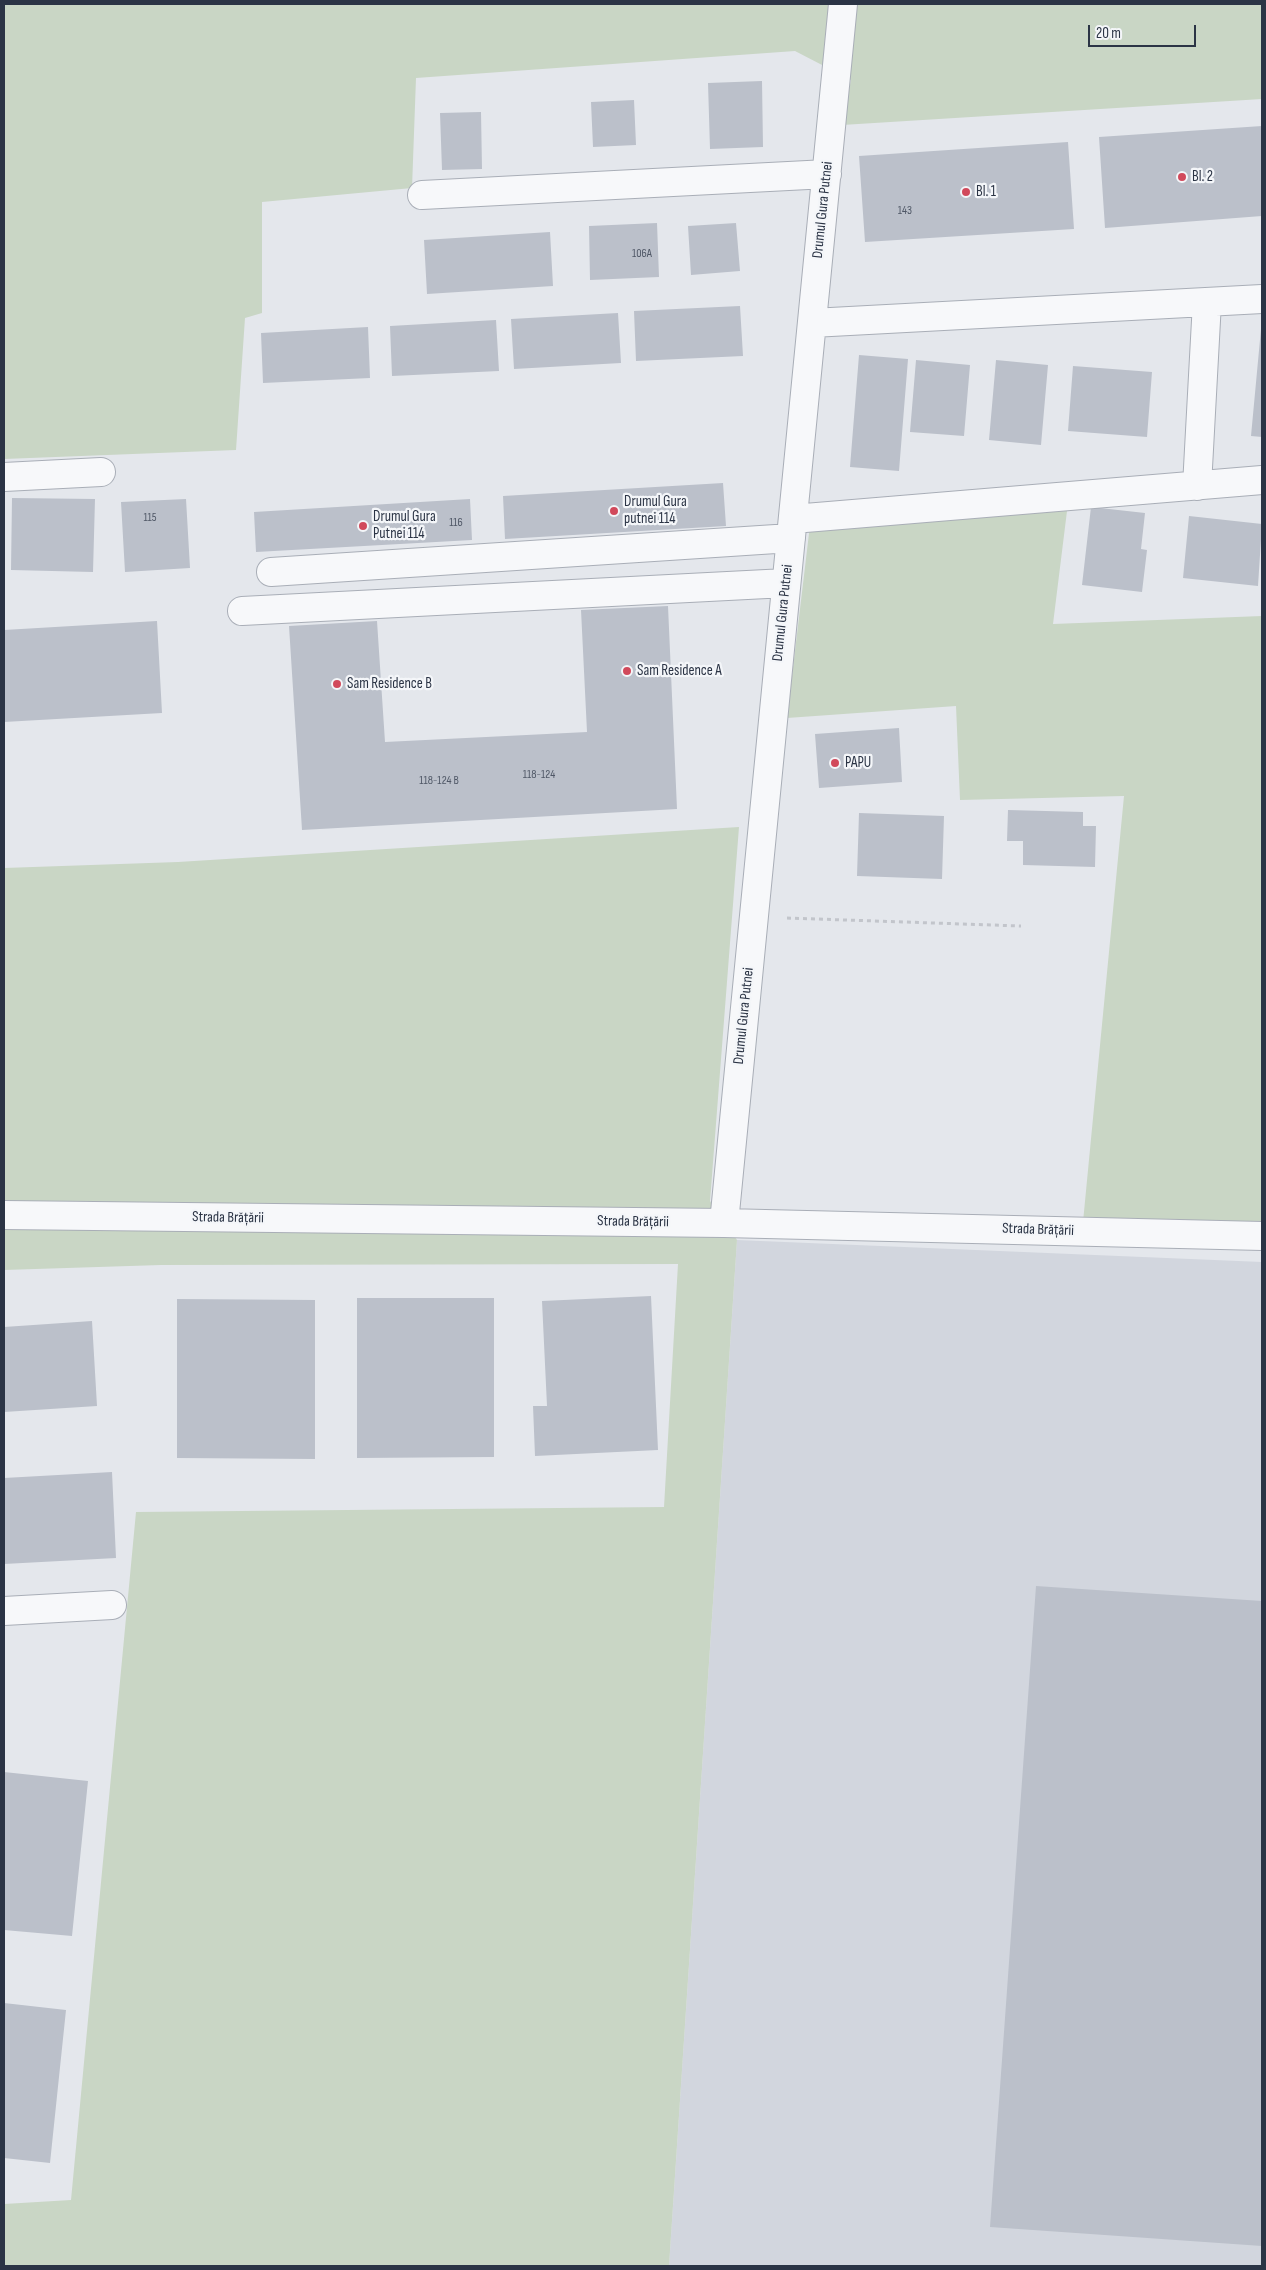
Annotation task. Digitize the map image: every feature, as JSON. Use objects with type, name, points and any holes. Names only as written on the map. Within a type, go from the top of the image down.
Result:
[{"type":"street","name":"Drumul Gura Putnei","points":[[724,1223],[843,4]]},
{"type":"street","points":[[422,195],[827,174]]},
{"type":"street","points":[[812,323],[1262,299]]},
{"type":"street","points":[[1197,486],[1207,302]]},
{"type":"street","points":[[4,477],[101,472]]},
{"type":"street","points":[[272,572],[792,528],[1262,480]]},
{"type":"street","points":[[242,610],[786,582]]},
{"type":"street","name":"Strada Brățării","points":[[4,1215],[724,1223],[1262,1236]]},
{"type":"street","points":[[4,1611],[112,1605]]},
{"type":"path","points":[[754,917],[1021,926]]},
{"type":"shaded area","points":[[737,1240],[1262,1262],[1262,2266],[669,2266]]},
{"type":"green space","points":[[4,4],[1262,4],[1262,99],[842,125],[851,80],[795,51],[416,78],[412,188],[262,202],[262,313],[245,318],[236,450],[4,459]]},
{"type":"green space","points":[[1067,511],[1053,624],[1262,616],[1262,1225],[1083,1222],[1124,796],[960,800],[956,706],[787,718],[810,525]]},
{"type":"green space","points":[[739,827],[710,1201],[737,1240],[669,2266],[4,2266],[4,2204],[71,2200],[136,1512],[664,1507],[678,1264],[161,1265],[4,1270],[4,868],[178,862]]},
{"type":"building","points":[[762,81],[763,147],[710,149],[708,83]]},
{"type":"building","points":[[634,100],[636,145],[593,147],[591,102]]},
{"type":"building","points":[[481,112],[482,169],[442,170],[440,113]]},
{"type":"building","name":"Bl. 2","points":[[1262,126],[1262,216],[1105,228],[1099,137]]},
{"type":"building","name":"Bl. 1","points":[[1068,142],[1074,229],[865,242],[859,156]]},
{"type":"building","points":[[657,223],[659,277],[590,280],[589,226]]},
{"type":"building","points":[[736,223],[740,271],[691,275],[688,226]]},
{"type":"building","points":[[550,232],[553,286],[427,294],[424,240]]},
{"type":"building","points":[[740,306],[743,356],[636,361],[634,311]]},
{"type":"building","points":[[618,313],[621,363],[514,369],[511,319]]},
{"type":"building","points":[[496,320],[499,371],[392,376],[390,326]]},
{"type":"building","points":[[368,327],[370,378],[263,383],[261,333]]},
{"type":"building","points":[[1262,329],[1262,437],[1251,436]]},
{"type":"building","points":[[859,355],[908,359],[899,471],[850,467]]},
{"type":"building","points":[[916,360],[970,365],[964,436],[910,432]]},
{"type":"building","points":[[996,360],[1048,365],[1041,445],[989,440]]},
{"type":"building","points":[[1073,366],[1152,372],[1147,437],[1068,431]]},
{"type":"building","name":"Drumul Gura putnei 114","points":[[723,483],[726,526],[505,539],[503,496]]},
{"type":"building","points":[[12,498],[95,499],[93,572],[11,570]]},
{"type":"building","points":[[186,499],[190,568],[125,572],[121,502]]},
{"type":"building","name":"Drumul Gura Putnei 114","points":[[470,499],[472,540],[256,552],[254,512]]},
{"type":"building","points":[[1091,507],[1145,513],[1141,549],[1147,550],[1142,592],[1082,585]]},
{"type":"building","points":[[1189,516],[1262,524],[1258,586],[1183,578]]},
{"type":"building","points":[[668,606],[677,809],[302,830],[289,626],[377,621],[385,742],[587,732],[581,610]]},
{"type":"building","points":[[157,621],[162,713],[4,722],[4,630]]},
{"type":"building","points":[[899,728],[902,782],[819,788],[815,734]]},
{"type":"building","points":[[1008,810],[1083,812],[1083,826],[1096,826],[1095,867],[1023,865],[1023,841],[1007,841]]},
{"type":"building","points":[[859,813],[944,816],[942,879],[857,876]]},
{"type":"building","points":[[651,1296],[658,1450],[535,1456],[533,1406],[547,1406],[542,1301]]},
{"type":"building","points":[[357,1298],[494,1298],[494,1457],[357,1458]]},
{"type":"building","points":[[177,1299],[315,1300],[315,1459],[177,1458]]},
{"type":"building","points":[[92,1321],[97,1406],[4,1412],[4,1327]]},
{"type":"building","points":[[112,1472],[116,1558],[4,1564],[4,1478]]},
{"type":"building","points":[[1036,1586],[1262,1601],[1262,2246],[990,2227]]},
{"type":"building","points":[[4,1772],[88,1781],[72,1936],[4,1930]]},
{"type":"building","points":[[4,2003],[66,2010],[50,2163],[4,2158]]},
{"type":"place","name":"Bl. 2","points":[[1182,177]]},
{"type":"place","name":"Bl. 1","points":[[966,192]]},
{"type":"place","name":"Drumul Gura putnei 114","points":[[614,511]]},
{"type":"place","name":"Drumul Gura Putnei 114","points":[[363,526]]},
{"type":"place","name":"Sam Residence A","points":[[627,671]]},
{"type":"place","name":"Sam Residence B","points":[[337,684]]},
{"type":"place","name":"PAPU","points":[[835,763]]}]
